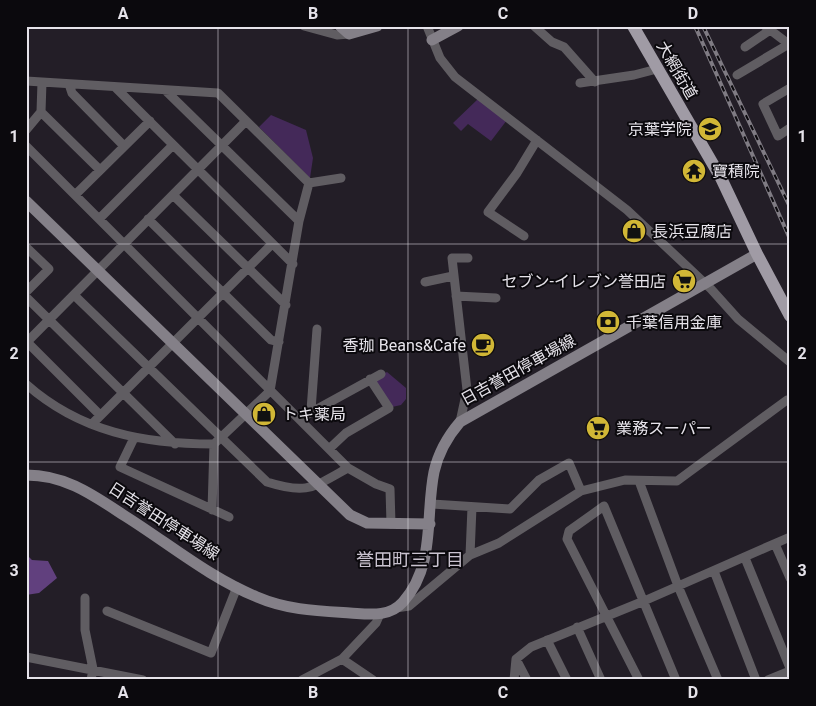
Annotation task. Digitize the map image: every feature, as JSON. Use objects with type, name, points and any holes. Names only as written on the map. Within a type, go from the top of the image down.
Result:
[{"type":"main road","points":[[340,26],[349,34],[377,26]]},
{"type":"main road","points":[[432,40],[458,26]]},
{"type":"main road","name":"大網街道","points":[[633,26],[721,178],[757,254],[790,316]]},
{"type":"main road","points":[[26,201],[317,485],[358,520],[367,523],[430,524]]},
{"type":"main road","name":"日吉誉田停車場線","points":[[26,474],[55,477],[83,489],[237,587],[271,602],[299,609],[380,614],[396,608],[407,596],[418,575],[428,547],[437,464],[446,441],[460,422],[757,254]]},
{"type":"street","points":[[304,26],[337,35],[349,34]]},
{"type":"street","points":[[427,26],[440,58],[455,77],[627,210],[704,283],[738,319],[790,362]]},
{"type":"street","points":[[534,26],[552,42],[564,47],[595,82]]},
{"type":"street","points":[[737,75],[789,45],[768,28],[745,47]]},
{"type":"street","points":[[580,83],[595,82],[657,69]]},
{"type":"street","points":[[26,81],[218,94],[309,183]]},
{"type":"street","points":[[26,130],[41,112],[42,82]]},
{"type":"street","points":[[68,84],[72,93],[124,146]]},
{"type":"street","points":[[115,87],[293,264]]},
{"type":"street","points":[[790,88],[763,104],[778,136],[790,128]]},
{"type":"street","points":[[165,90],[299,221]]},
{"type":"street","points":[[41,112],[100,170]]},
{"type":"street","points":[[75,195],[150,121]]},
{"type":"street","points":[[100,415],[26,342],[246,121]]},
{"type":"street","points":[[524,236],[488,212],[518,173],[537,140]]},
{"type":"street","points":[[99,219],[173,145]]},
{"type":"street","points":[[26,146],[348,468],[376,484],[390,489],[390,524]]},
{"type":"street","points":[[309,183],[341,178]]},
{"type":"street","points":[[212,510],[218,442],[270,391],[299,221],[309,183]]},
{"type":"street","points":[[173,195],[286,305]]},
{"type":"street","points":[[148,220],[271,340],[279,342]]},
{"type":"street","points":[[92,424],[272,244]]},
{"type":"street","points":[[26,247],[49,269],[26,292]]},
{"type":"street","points":[[460,422],[467,390],[452,258],[468,258]]},
{"type":"street","points":[[425,282],[453,276]]},
{"type":"street","points":[[74,295],[148,367],[218,442],[267,482],[286,488],[311,488],[348,468]]},
{"type":"street","points":[[456,296],[496,298]]},
{"type":"street","points":[[26,297],[175,444]]},
{"type":"street","points":[[311,410],[317,329]]},
{"type":"street","points":[[299,419],[311,410],[381,374]]},
{"type":"street","points":[[330,449],[346,433],[389,408],[370,379]]},
{"type":"street","points":[[26,384],[65,414],[134,438],[175,444],[218,442]]},
{"type":"street","points":[[396,608],[409,606],[421,598],[470,555],[499,543],[581,491],[610,482],[677,481],[787,400]]},
{"type":"street","points":[[134,438],[120,467],[229,517]]},
{"type":"street","points":[[432,504],[510,509],[539,480],[569,463],[581,491]]},
{"type":"street","points":[[639,481],[678,586],[718,680]]},
{"type":"street","points":[[639,680],[567,539],[569,531],[604,506],[676,680]]},
{"type":"street","points":[[470,555],[472,507]]},
{"type":"street","points":[[514,680],[516,659],[525,651],[577,627],[608,616],[745,558],[790,537]]},
{"type":"street","points":[[775,544],[790,578]]},
{"type":"street","points":[[745,558],[790,670],[771,679]]},
{"type":"street","points":[[714,571],[756,680]]},
{"type":"street","points":[[107,610],[210,653],[237,587]]},
{"type":"street","points":[[85,598],[85,630],[93,669],[91,680]]},
{"type":"street","points":[[302,680],[342,659],[376,623],[380,614]]},
{"type":"street","points":[[577,627],[601,680]]},
{"type":"street","points":[[547,640],[567,680]]},
{"type":"street","points":[[26,657],[143,680]]},
{"type":"street","points":[[342,659],[373,680]]},
{"type":"street","points":[[516,659],[527,680]]},
{"type":"shaded area","points":[[478,99],[507,120],[491,141],[468,124],[461,131],[453,123]]},
{"type":"shaded area","points":[[271,115],[306,130],[313,158],[310,178],[259,127]]},
{"type":"shaded area","points":[[387,372],[406,388],[406,399],[401,405],[392,407],[374,381],[376,377]]},
{"type":"shaded area","points":[[26,554],[32,560],[48,561],[57,578],[39,593],[26,595]]},
{"type":"railway","points":[[695,26],[790,239]]},
{"type":"railway","points":[[703,26],[790,207]]},
{"type":"place","name":"京葉学院","points":[[710,129]]},
{"type":"place","name":"寶積院","points":[[694,171]]},
{"type":"place","name":"長浜豆腐店","points":[[634,231]]},
{"type":"place","name":"セブン-イレブン誉田店","points":[[684,281]]},
{"type":"place","name":"千葉信用金庫","points":[[608,322]]},
{"type":"place","name":"香珈 Beans&Cafe","points":[[483,345]]},
{"type":"place","name":"トキ薬局","points":[[264,414]]},
{"type":"place","name":"業務スーパー","points":[[598,428]]},
{"type":"district","name":"誉田町三丁目","points":[[410,559]]}]
